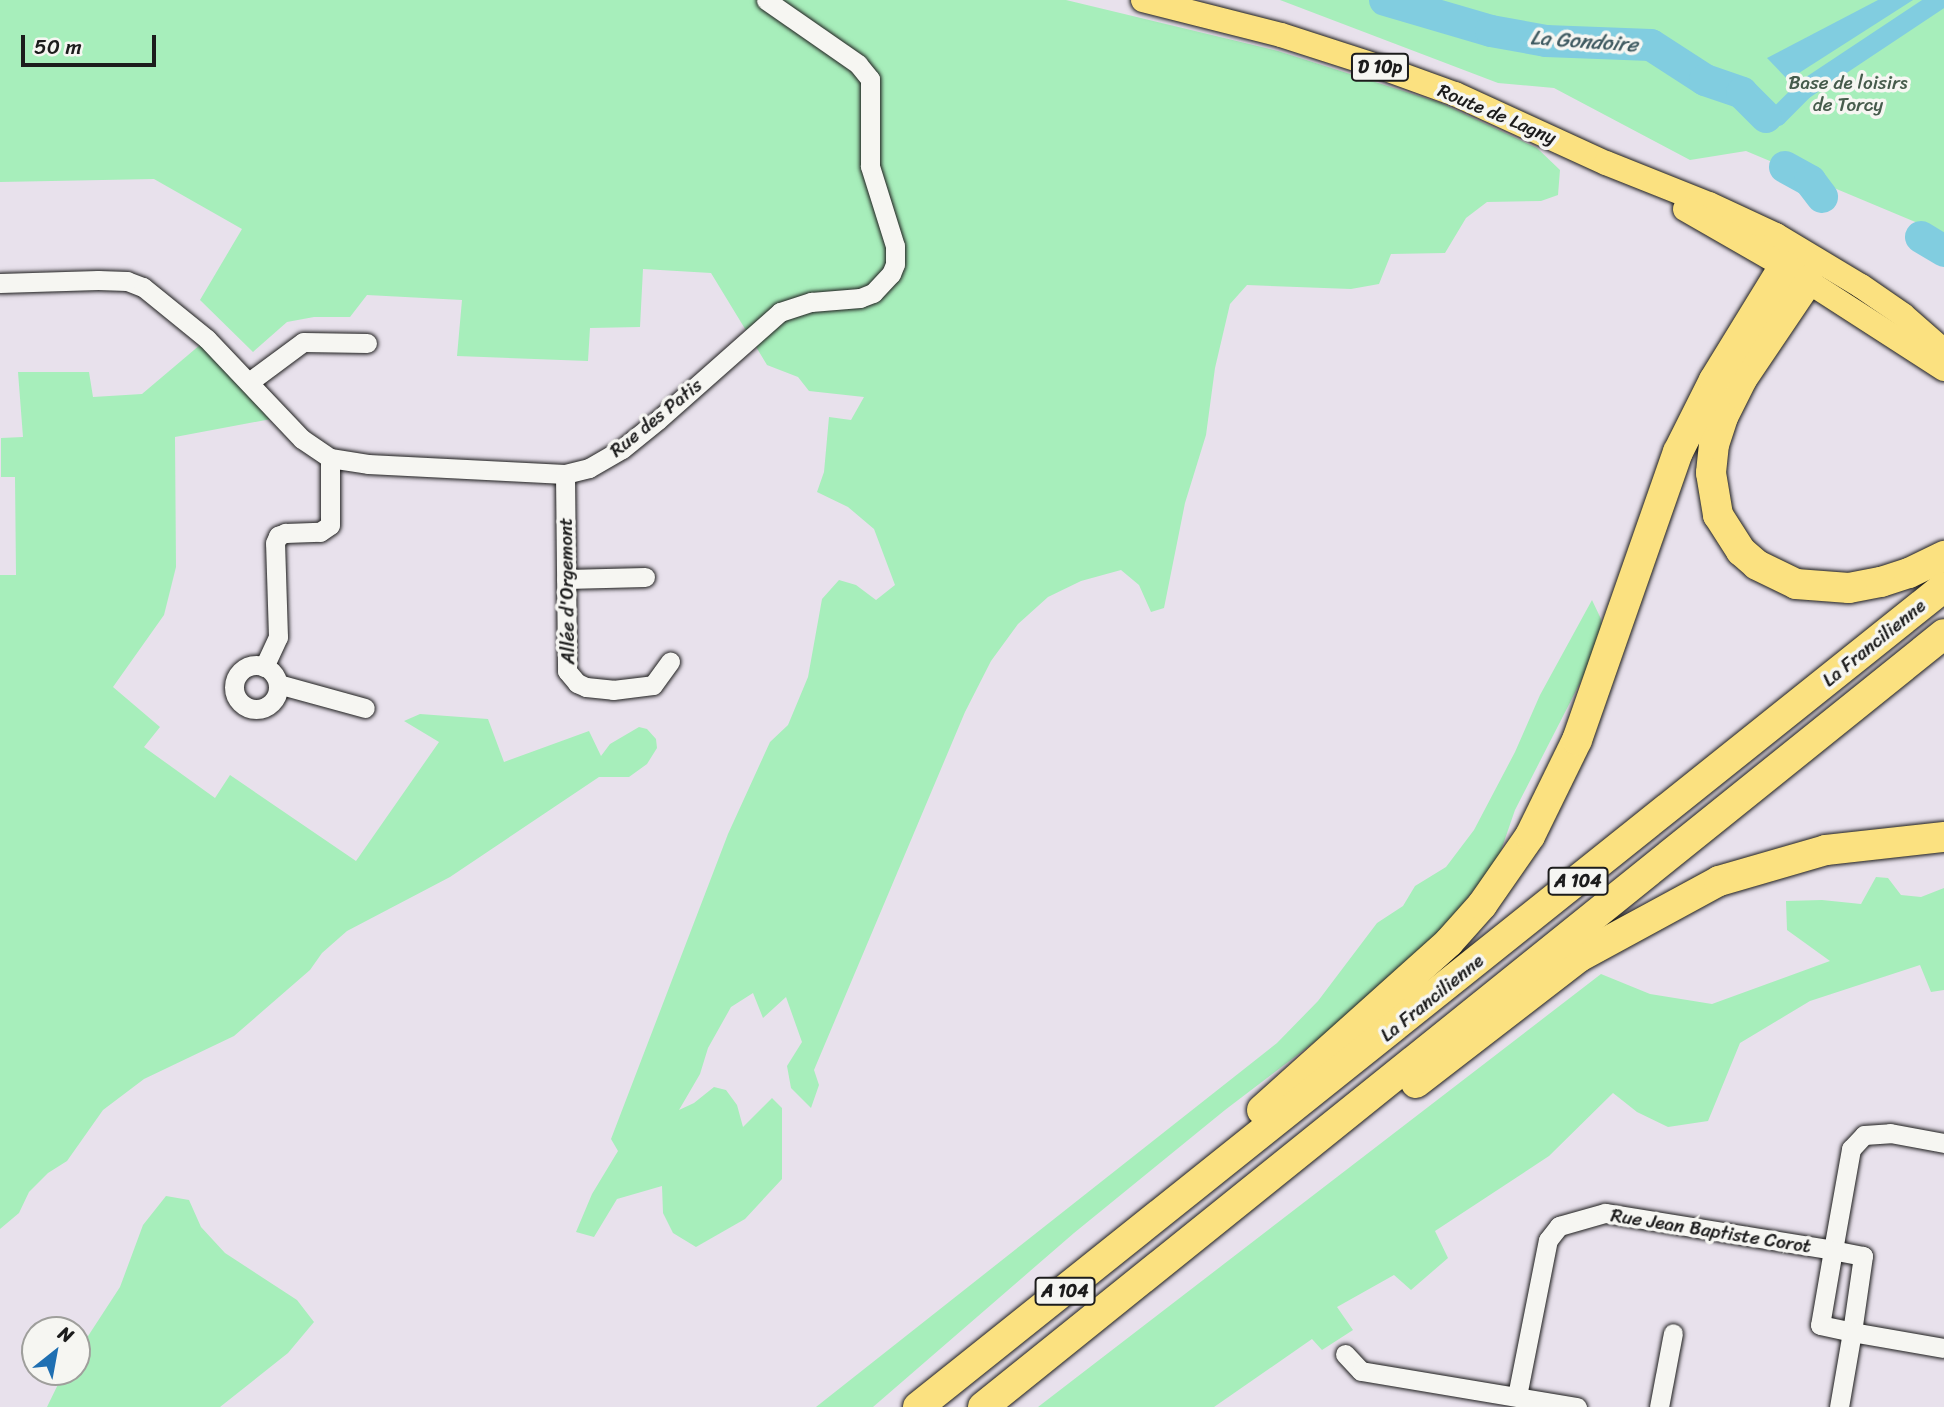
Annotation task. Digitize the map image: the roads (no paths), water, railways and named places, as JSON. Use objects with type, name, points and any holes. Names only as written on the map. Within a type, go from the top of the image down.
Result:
[{"type":"highway","points":[[1808,267],[1742,379],[1723,417],[1714,444],[1711,472],[1718,514],[1741,551],[1767,570],[1796,584],[1849,588],[1881,582],[1909,573],[1944,555]]},
{"type":"highway","points":[[1212,1175],[1235,1134],[1449,942],[1482,905],[1530,836],[1577,740],[1678,452],[1714,380],[1808,267]]},
{"type":"highway","name":"La Francilienne","points":[[918,1407],[1212,1175],[1944,587]]},
{"type":"highway","name":"La Francilienne","points":[[983,1407],[1944,635]]},
{"type":"highway","points":[[1364,1099],[1400,1096],[1579,957],[1719,881],[1826,850],[1944,837]]},
{"type":"main road","name":"Route de Lagny","points":[[1143,0],[1281,34],[1489,108],[1606,163],[1808,267]]},
{"type":"main road","name":"D 10p","points":[[1808,267],[1903,315],[1944,351]]},
{"type":"main road","name":"D 10p","points":[[1808,267],[1944,369]]},
{"type":"street","name":"Rue des Patis","points":[[0,283],[99,280],[127,281],[144,287],[207,339],[302,439],[330,458],[368,464],[565,474],[589,468],[622,449],[780,312],[794,305],[860,298],[873,293],[886,283],[895,264],[895,246],[870,166],[870,79],[858,64],[766,0]]},
{"type":"street","points":[[249,382],[303,342],[367,343]]},
{"type":"street","points":[[264,667],[278,637],[275,543],[278,536],[285,533],[320,532],[330,525],[330,458]]},
{"type":"street","name":"Allée d'Orgemont","points":[[565,474],[567,671],[578,683],[595,690],[653,685],[670,662]]},
{"type":"street","points":[[566,579],[645,576]]},
{"type":"street","points":[[250,666],[264,667],[274,673],[278,684],[275,698],[265,707],[251,708],[240,701],[234,688],[239,675],[250,666]]},
{"type":"street","points":[[278,684],[365,708]]},
{"type":"street","points":[[1944,1143],[1890,1133],[1864,1135],[1852,1149],[1820,1325],[1944,1348]]},
{"type":"street","name":"Rue Jean Baptiste Corot","points":[[1517,1396],[1548,1240],[1559,1226],[1605,1213],[1863,1256],[1852,1332]]},
{"type":"street","points":[[1839,1407],[1852,1332]]},
{"type":"street","points":[[1659,1407],[1673,1333]]},
{"type":"street","points":[[1345,1354],[1361,1371],[1577,1407]]},
{"type":"water","points":[[1878,0],[1913,0],[1788,80],[1767,58]]},
{"type":"waterway","name":"La Gondoire","points":[[1385,0],[1491,31],[1546,41],[1651,45],[1705,80],[1742,93],[1766,117]]},
{"type":"waterway","points":[[1766,117],[1777,116],[1804,89],[1938,0]]},
{"type":"waterway","name":"La Gondoire","points":[[1785,167],[1810,181],[1822,197]]},
{"type":"waterway","name":"La Gondoire","points":[[1921,237],[1944,251]]},
{"type":"park label","name":"Base de loisirs de Torcy","points":[[1848,94]]}]
